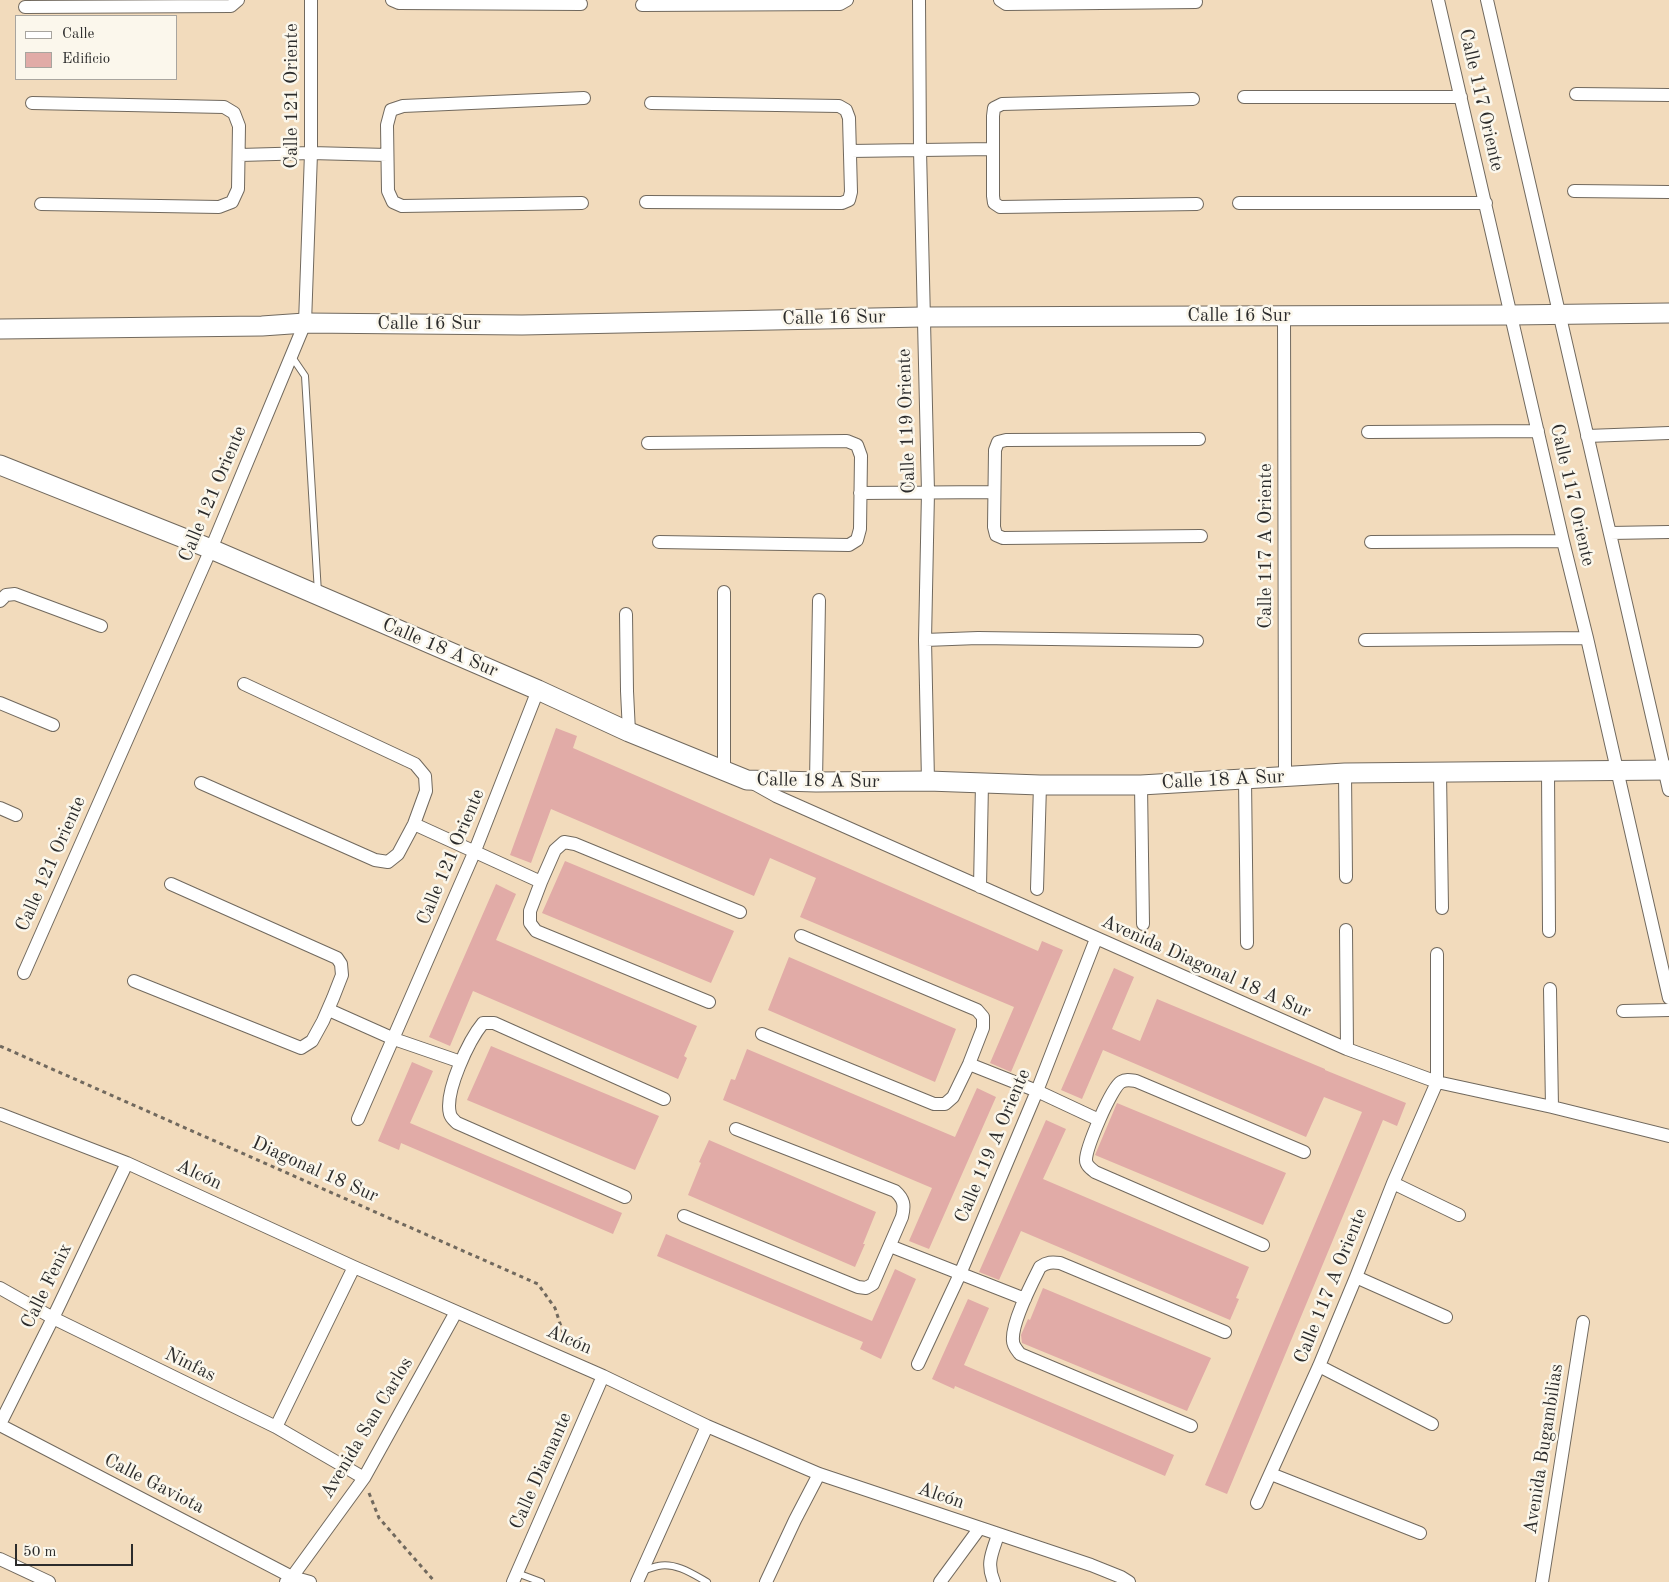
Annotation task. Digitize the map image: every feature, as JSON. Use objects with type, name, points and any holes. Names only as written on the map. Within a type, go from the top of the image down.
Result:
[{"type":"street","points":[[25,7],[231,6],[238,0]]},
{"type":"street","name":"Calle 121 Oriente","points":[[24,973],[211,549],[305,323],[311,153],[311,0]]},
{"type":"street","points":[[392,0],[399,3],[581,4]]},
{"type":"street","points":[[642,5],[840,4],[847,0]]},
{"type":"street","name":"Calle 119 Oriente","points":[[919,0],[923,317],[928,492],[925,640],[928,781]]},
{"type":"street","points":[[1000,0],[1006,4],[1196,2]]},
{"type":"street","name":"Calle 117 Oriente","points":[[1438,0],[1563,541],[1588,638],[1669,998]]},
{"type":"street","name":"Calle 117 Oriente","points":[[1486,0],[1667,770],[1669,790]]},
{"type":"street","points":[[1576,94],[1669,95]]},
{"type":"street","points":[[1244,97],[1461,97]]},
{"type":"street","points":[[582,203],[402,206],[393,202],[388,191],[387,125],[391,110],[403,106],[584,98]]},
{"type":"street","points":[[1193,99],[1002,104],[994,108],[993,116],[993,196],[994,203],[1000,207],[1197,204]]},
{"type":"street","points":[[32,103],[224,107],[234,113],[240,126],[238,189],[232,202],[219,207],[41,204]]},
{"type":"street","points":[[646,202],[842,203],[849,200],[851,192],[850,118],[846,110],[839,106],[651,103]]},
{"type":"street","points":[[850,151],[993,149]]},
{"type":"street","points":[[240,155],[311,153],[387,155]]},
{"type":"street","points":[[1574,191],[1669,192]]},
{"type":"street","points":[[1239,202],[1486,203]]},
{"type":"street","name":"Calle 16 Sur","points":[[0,329],[262,326],[305,323],[522,325],[923,317],[1669,314]]},
{"type":"street","name":"Calle 117 A Oriente","points":[[1284,316],[1285,776]]},
{"type":"street","points":[[1368,432],[1538,431]]},
{"type":"street","points":[[1587,436],[1669,433]]},
{"type":"street","points":[[1199,439],[1006,440],[998,442],[995,450],[994,527],[996,535],[1003,538],[1201,536]]},
{"type":"street","points":[[648,443],[847,441],[857,445],[861,456],[860,529],[857,540],[849,544],[659,542]]},
{"type":"street","name":"Calle 18 A Sur","points":[[0,465],[211,549],[538,690],[629,732],[747,780],[1141,785],[1345,773],[1667,770]]},
{"type":"street","points":[[860,492],[994,492]]},
{"type":"street","points":[[1610,533],[1669,532]]},
{"type":"street","points":[[1371,542],[1563,541]]},
{"type":"street","points":[[724,592],[724,771]]},
{"type":"street","points":[[0,601],[6,595],[15,594],[101,626]]},
{"type":"street","points":[[816,782],[819,600]]},
{"type":"street","points":[[626,614],[629,732]]},
{"type":"street","points":[[925,640],[978,638],[1197,641]]},
{"type":"street","points":[[1365,640],[1588,638]]},
{"type":"street","points":[[201,783],[375,860],[388,862],[398,854],[414,824],[426,792],[425,776],[415,764],[244,684]]},
{"type":"street","name":"Calle 121 Oriente","points":[[358,1119],[474,853],[538,690]]},
{"type":"street","points":[[0,703],[54,724]]},
{"type":"street","points":[[1548,771],[1549,931]]},
{"type":"street","points":[[1440,772],[1442,908]]},
{"type":"street","points":[[1345,773],[1346,877]]},
{"type":"street","points":[[1245,779],[1247,943]]},
{"type":"street","name":"Avenida Diagonal 18 A Sur","points":[[747,780],[776,796],[1347,1049],[1436,1082],[1552,1107],[1669,1136]]},
{"type":"street","points":[[980,887],[982,783]]},
{"type":"street","points":[[1037,889],[1040,785]]},
{"type":"street","points":[[1141,785],[1143,924]]},
{"type":"street","points":[[0,808],[16,815]]},
{"type":"street","points":[[414,824],[540,882]]},
{"type":"street","points":[[709,1002],[536,931],[530,923],[530,911],[540,882],[555,850],[564,842],[575,844],[740,912]]},
{"type":"street","points":[[134,981],[301,1048],[312,1041],[329,1010],[342,975],[341,964],[338,958],[171,884]]},
{"type":"street","points":[[1346,930],[1347,1049]]},
{"type":"street","points":[[762,1034],[934,1104],[944,1104],[952,1097],[969,1064],[983,1028],[983,1017],[977,1010],[802,936]]},
{"type":"street","name":"Calle 119 A Oriente","points":[[918,1364],[960,1274],[1037,1091],[1096,939]]},
{"type":"street","points":[[1436,1082],[1437,954]]},
{"type":"street","points":[[1550,989],[1552,1107]]},
{"type":"street","points":[[329,1010],[394,1039],[461,1062]]},
{"type":"street","points":[[1623,1011],[1669,1010]]},
{"type":"street","points":[[625,1196],[457,1123],[450,1116],[449,1102],[461,1062],[483,1023],[494,1023],[664,1100]]},
{"type":"street","points":[[969,1064],[1037,1091],[1099,1120]]},
{"type":"street","points":[[1263,1244],[1095,1172],[1086,1161],[1099,1120],[1119,1083],[1126,1079],[1136,1081],[1304,1152]]},
{"type":"street","name":"Calle 117 A Oriente","points":[[1257,1504],[1356,1277],[1436,1082]]},
{"type":"street","name":"Alcón","points":[[0,1114],[127,1163],[354,1267],[603,1376],[707,1426],[819,1474],[1091,1565],[1129,1582]]},
{"type":"street","points":[[684,1216],[858,1288],[866,1288],[873,1284],[890,1246],[904,1207],[902,1197],[895,1191],[736,1129]]},
{"type":"street","name":"Calle Fenix","points":[[0,1425],[127,1163]]},
{"type":"street","points":[[1393,1183],[1460,1215]]},
{"type":"street","points":[[890,1246],[1025,1298]]},
{"type":"street","points":[[1191,1426],[1020,1354],[1013,1342],[1013,1332],[1025,1298],[1040,1267],[1045,1263],[1060,1263],[1224,1332]]},
{"type":"street","points":[[276,1427],[354,1267]]},
{"type":"street","points":[[1356,1277],[1446,1318]]},
{"type":"street","name":"Ninfas","points":[[0,1288],[53,1318],[276,1427],[364,1478]]},
{"type":"street","name":"Avenida San Carlos","points":[[289,1579],[364,1478],[456,1312]]},
{"type":"street","name":"Avenida Bugambilias","points":[[1542,1582],[1583,1322]]},
{"type":"street","points":[[1318,1366],[1432,1424]]},
{"type":"street","name":"Calle Diamante","points":[[515,1577],[603,1376]]},
{"type":"street","name":"Calle Gaviota","points":[[0,1425],[289,1579],[310,1582]]},
{"type":"street","points":[[639,1577],[707,1426]]},
{"type":"street","points":[[766,1582],[819,1474]]},
{"type":"street","points":[[1271,1474],[1420,1533]]},
{"type":"street","points":[[940,1582],[979,1529]]},
{"type":"street","points":[[994,1582],[990,1572],[990,1558],[998,1535]]},
{"type":"street","points":[[0,1559],[49,1582]]},
{"type":"lane","points":[[291,356],[305,376],[318,595]]},
{"type":"lane","points":[[639,1577],[659,1565],[671,1566],[687,1571],[707,1582]]},
{"type":"lane","points":[[515,1577],[541,1582]]},
{"type":"path","name":"Diagonal 18 Sur","points":[[0,1046],[538,1284],[555,1308],[573,1363]]},
{"type":"path","points":[[364,1478],[379,1518],[435,1582]]},
{"type":"building","points":[[556,728],[577,736],[573,748],[1038,951],[1042,941],[1063,950],[1011,1072],[990,1063],[1014,1007],[800,917],[816,878],[770,858],[754,896],[551,809],[531,863],[510,855]]},
{"type":"building","points":[[565,861],[734,931],[711,983],[542,913]]},
{"type":"building","points":[[496,884],[516,894],[496,940],[697,1026],[684,1056],[687,1058],[678,1079],[473,991],[450,1046],[429,1037]]},
{"type":"building","points":[[789,957],[956,1029],[935,1082],[768,1010]]},
{"type":"building","points":[[1114,968],[1134,977],[1112,1029],[1140,1041],[1157,999],[1406,1103],[1397,1126],[1383,1120],[1227,1494],[1205,1485],[1362,1112],[1324,1097],[1306,1137],[1103,1050],[1082,1099],[1061,1090]]},
{"type":"building","points":[[491,1046],[659,1116],[635,1170],[467,1100]]},
{"type":"building","points":[[747,1049],[955,1137],[977,1088],[996,1097],[929,1249],[909,1241],[932,1188],[723,1100],[731,1079],[735,1080]]},
{"type":"building","points":[[412,1062],[433,1071],[410,1123],[622,1213],[613,1234],[401,1143],[399,1150],[378,1141]]},
{"type":"building","points":[[1117,1103],[1286,1173],[1263,1225],[1095,1155]]},
{"type":"building","points":[[1046,1120],[1066,1129],[1043,1179],[1249,1267],[1236,1298],[1239,1299],[1230,1320],[1021,1231],[999,1280],[979,1272]]},
{"type":"building","points":[[709,1140],[876,1212],[855,1267],[688,1195]]},
{"type":"building","points":[[666,1234],[872,1321],[895,1269],[916,1279],[881,1359],[860,1349],[863,1342],[657,1256]]},
{"type":"building","points":[[1043,1288],[1211,1358],[1187,1411],[1022,1343],[1021,1335],[1028,1319],[1030,1320]]},
{"type":"building","points":[[968,1299],[989,1308],[964,1365],[1174,1455],[1165,1476],[955,1386],[954,1389],[932,1379]]}]
